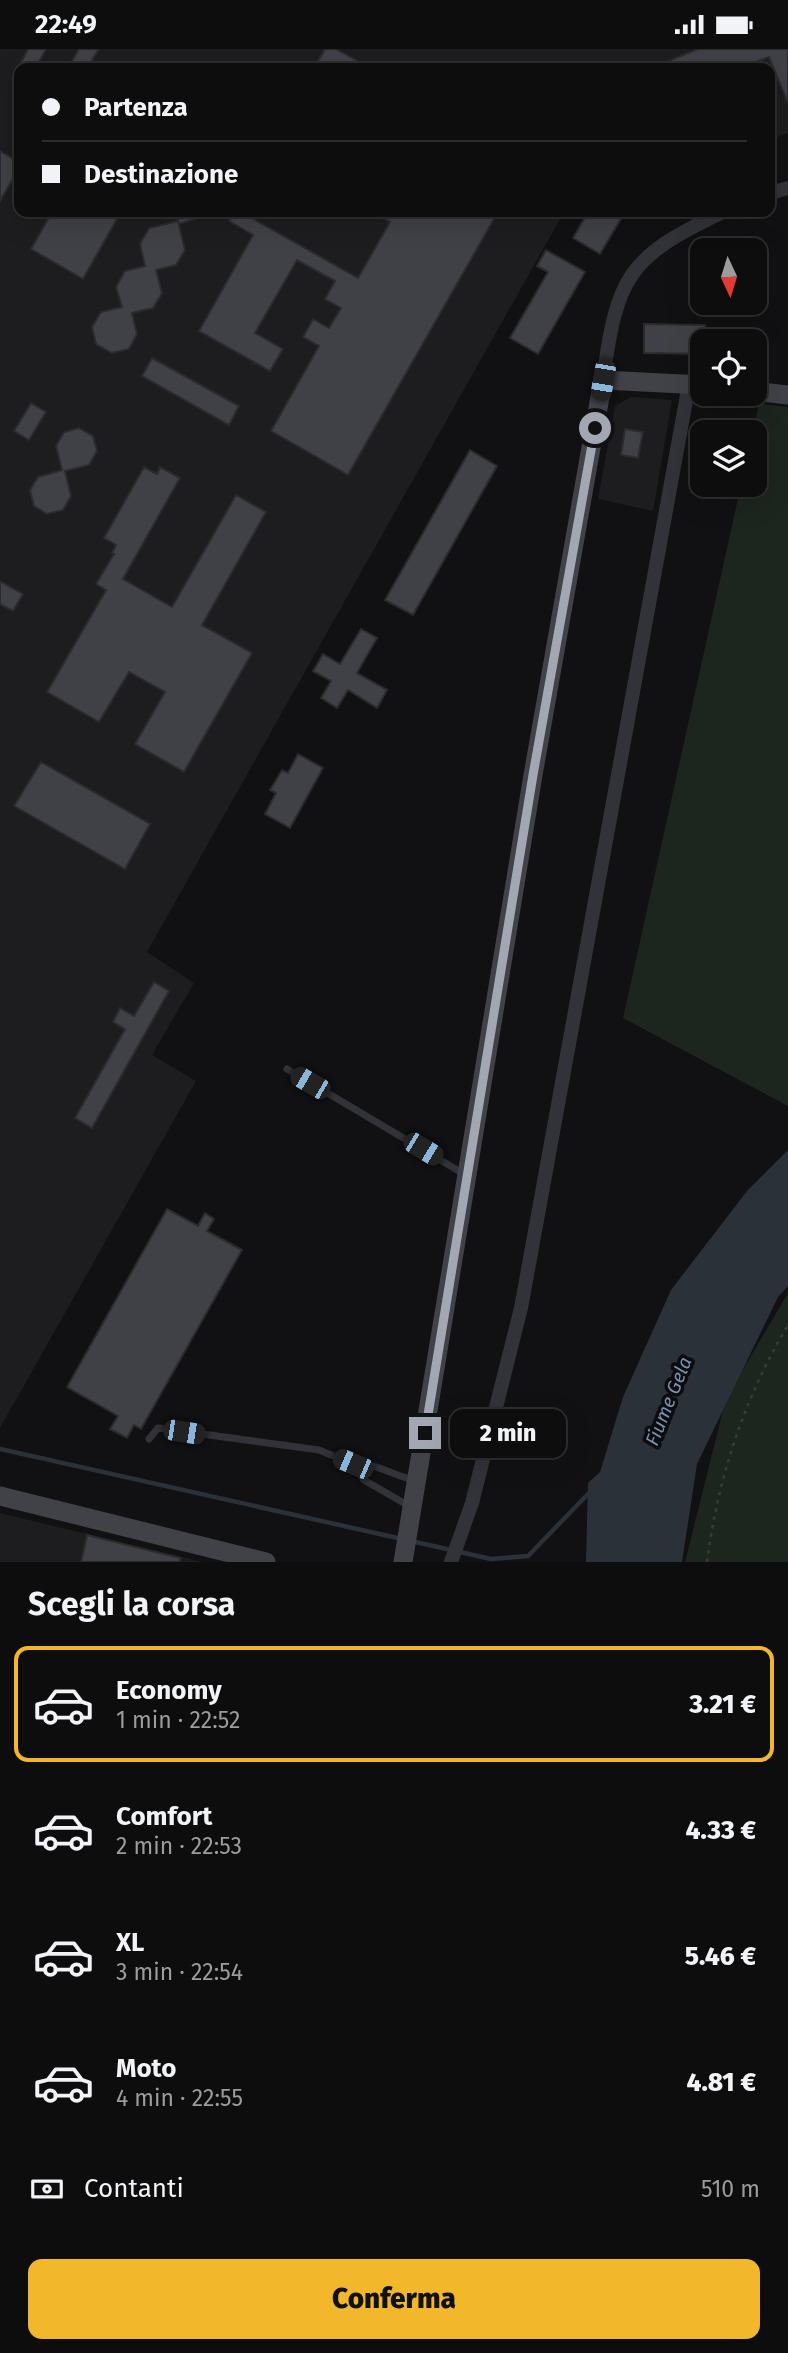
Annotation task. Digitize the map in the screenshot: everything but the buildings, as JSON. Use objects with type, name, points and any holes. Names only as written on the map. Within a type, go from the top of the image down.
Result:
[{"type":"street","points":[[403,1562],[611,323],[622,289],[645,256],[714,217]]},
{"type":"street","points":[[603,380],[690,385]]},
{"type":"street","points":[[767,393],[788,395]]},
{"type":"street","points":[[451,1562],[472,1503],[520,1308],[691,406]]},
{"type":"street","points":[[0,1496],[266,1562]]},
{"type":"lane","points":[[287,1069],[468,1176]]},
{"type":"lane","points":[[149,1439],[158,1428],[319,1450],[353,1464],[373,1463],[403,1478],[417,1481]]},
{"type":"lane","points":[[353,1464],[364,1480],[411,1514]]},
{"type":"path","points":[[707,1562],[717,1498],[737,1431],[788,1325]]},
{"type":"shaded area","points":[[0,49],[788,49],[788,133],[775,138],[775,63],[14,63],[14,217],[561,217],[147,952],[194,983],[152,1055],[196,1081],[0,1428]]},
{"type":"shaded area","points":[[631,397],[672,400],[653,511],[598,499],[615,406]]},
{"type":"shaded area","points":[[759,406],[788,407],[788,1106],[623,1018],[738,497],[767,497],[767,420],[756,420]]},
{"type":"shaded area","points":[[788,1293],[788,1562],[685,1562],[726,1398]]},
{"type":"shaded area","points":[[0,1513],[203,1562],[0,1562]]},
{"type":"water","name":"Fiume Gela","points":[[788,1150],[788,1286],[778,1297],[697,1464],[682,1562],[586,1562],[588,1483],[600,1472],[623,1397],[671,1290],[747,1191]]},
{"type":"waterway","points":[[0,1449],[402,1539]]},
{"type":"waterway","points":[[411,1541],[491,1559],[528,1556],[588,1494]]},
{"type":"route","points":[[425,1433],[533,775],[595,428]]}]
